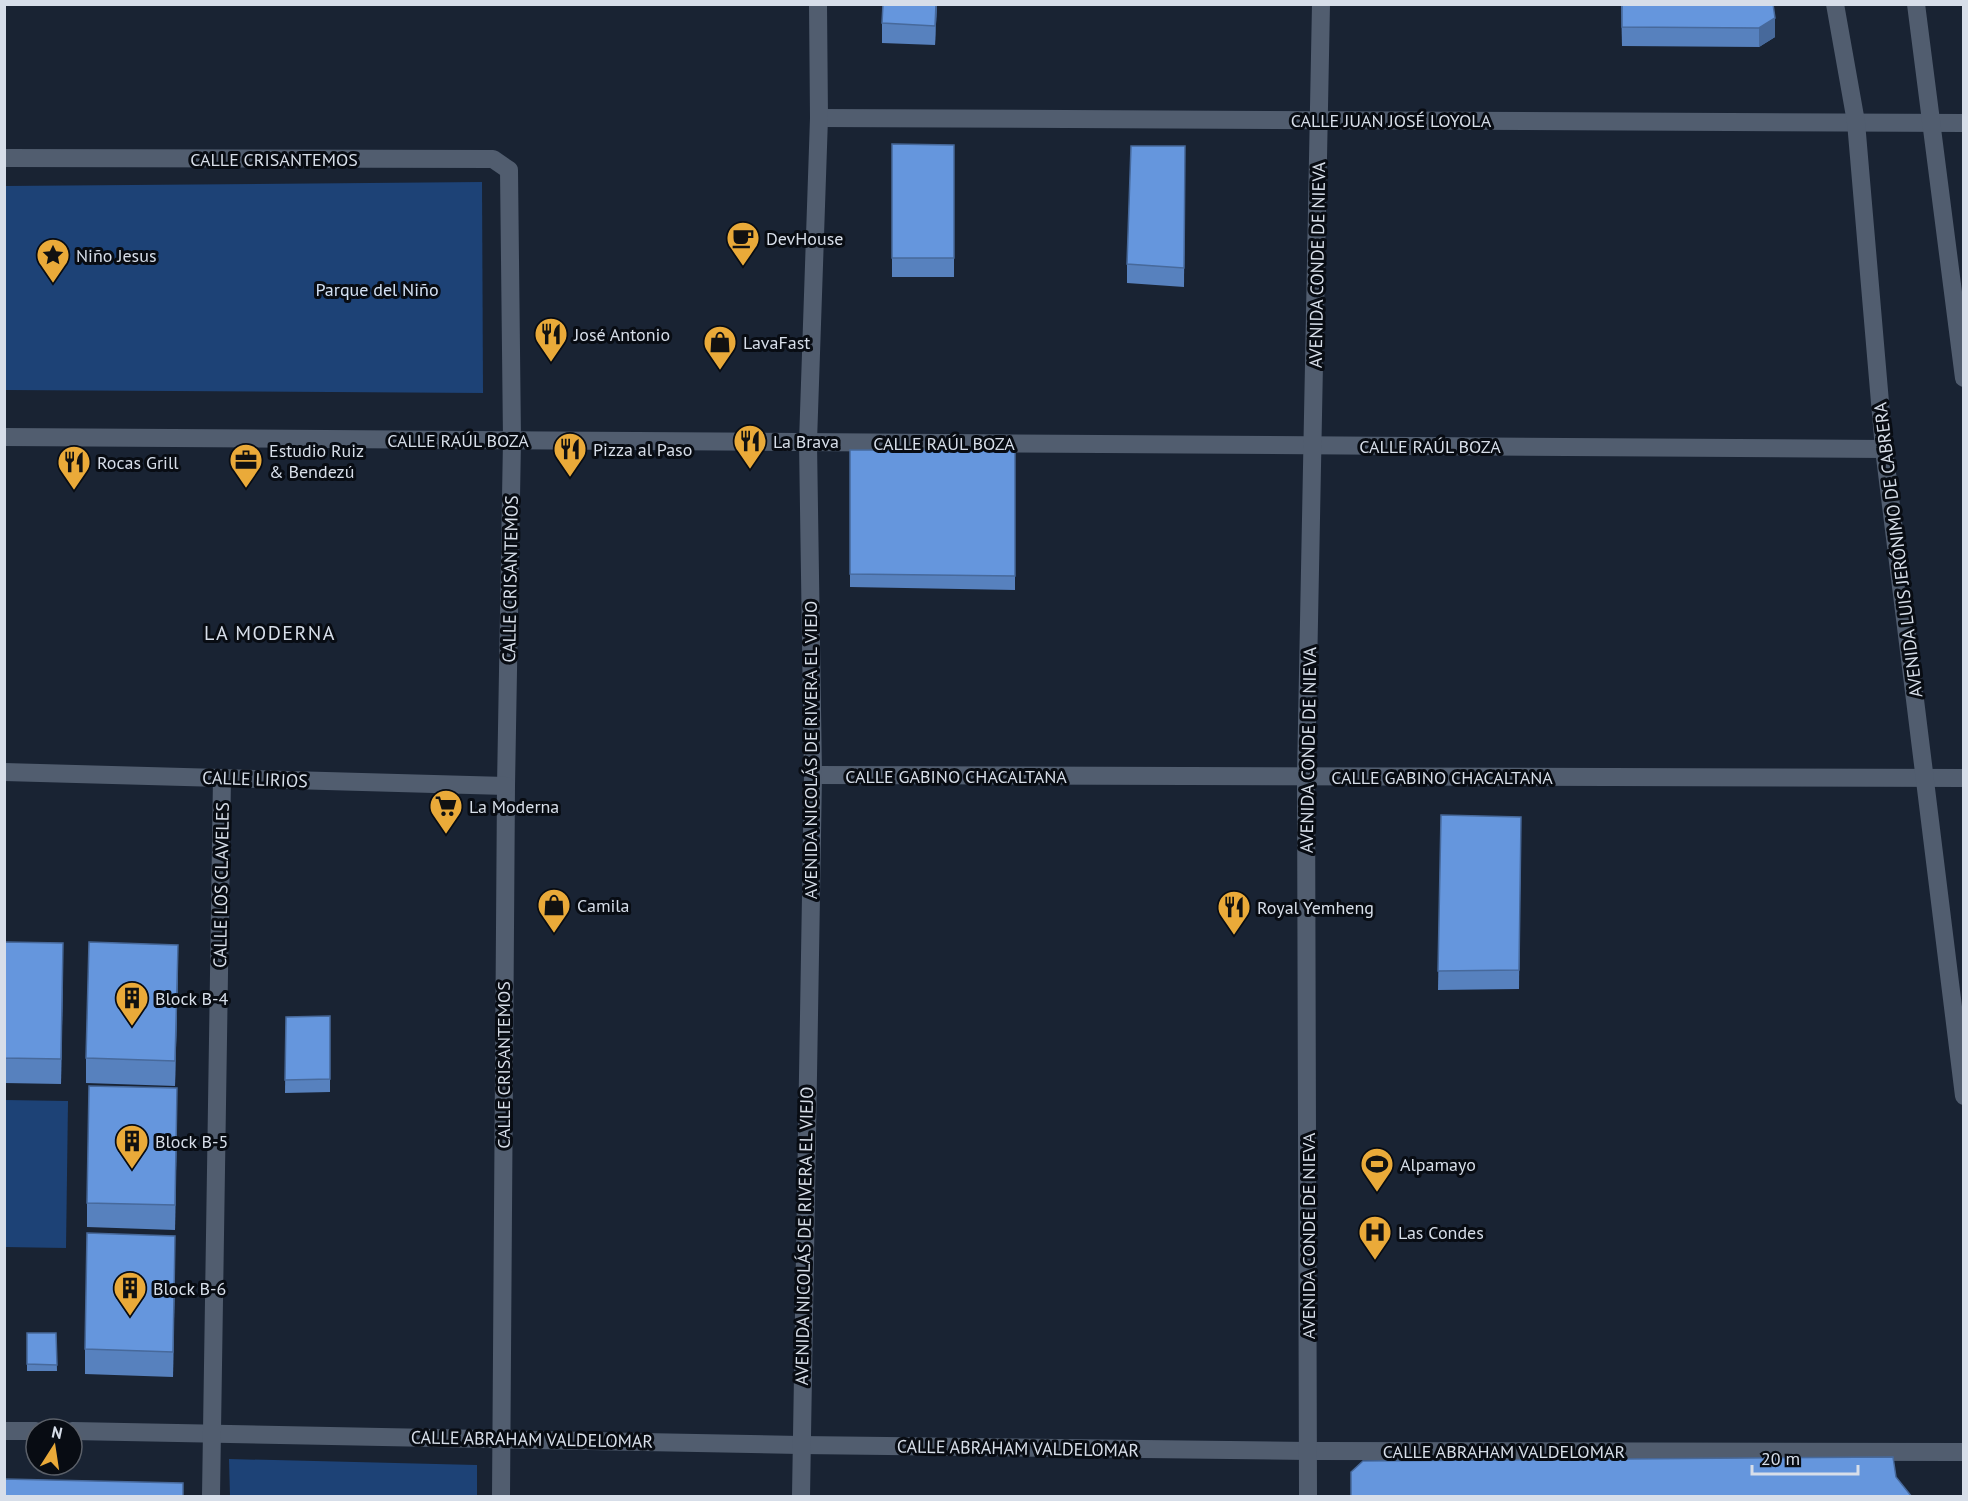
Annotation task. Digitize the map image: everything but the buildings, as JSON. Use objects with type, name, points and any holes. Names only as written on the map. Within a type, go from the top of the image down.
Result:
[{"type":"street","name":"AVENIDA NICOLÁS DE RIVERA EL VIEJO","points":[[801,1497],[800,1445],[813,775],[808,442],[819,118],[818,4]]},
{"type":"street","name":"AVENIDA CONDE DE NIEVA","points":[[1308,1497],[1310,1451],[1306,776],[1321,4]]},
{"type":"street","name":"AVENIDA LUIS JERÓNIMO DE CABRERA","points":[[1835,4],[1856,122],[1884,449],[1964,1096]]},
{"type":"street","points":[[1916,4],[1964,378]]},
{"type":"street","name":"CALLE JUAN JOSÉ LOYOLA","points":[[819,118],[1964,123]]},
{"type":"street","name":"CALLE CRISANTEMOS","points":[[4,158],[493,159],[509,170],[512,440],[506,786],[501,1497]]},
{"type":"street","name":"CALLE RAÚL BOZA","points":[[4,437],[1884,449]]},
{"type":"street","name":"CALLE LIRIOS","points":[[4,772],[506,786]]},
{"type":"street","name":"CALLE GABINO CHACALTANA","points":[[813,775],[1964,778]]},
{"type":"street","name":"CALLE LOS CLAVELES","points":[[212,1497],[211,1432],[222,778]]},
{"type":"street","points":[[4,1431],[24,1431]]},
{"type":"street","name":"CALLE ABRAHAM VALDELOMAR","points":[[84,1431],[800,1445],[1310,1451],[1964,1452]]},
{"type":"green space","name":"Parque del Niño","points":[[482,182],[483,393],[5,390],[5,186]]},
{"type":"green space","points":[[5,1100],[68,1101],[66,1248],[5,1247]]},
{"type":"green space","points":[[229,1459],[477,1465],[477,1496],[230,1496]]},
{"type":"place","name":"DevHouse","points":[[743,267]]},
{"type":"place","name":"Niño Jesus","points":[[53,284]]},
{"type":"place","name":"José Antonio","points":[[551,363]]},
{"type":"place","name":"LavaFast","points":[[720,371]]},
{"type":"place","name":"La Brava","points":[[750,470]]},
{"type":"place","name":"Pizza al Paso","points":[[570,478]]},
{"type":"place","name":"Estudio Ruiz & Bendezú","points":[[246,489]]},
{"type":"place","name":"Rocas Grill","points":[[74,491]]},
{"type":"place","name":"La Moderna","points":[[446,835]]},
{"type":"place","name":"Camila","points":[[554,934]]},
{"type":"place","name":"Royal Yemheng","points":[[1234,936]]},
{"type":"place","name":"Block B-4","points":[[132,1027]]},
{"type":"place","name":"Block B-5","points":[[132,1170]]},
{"type":"place","name":"Alpamayo","points":[[1377,1193]]},
{"type":"place","name":"Las Condes","points":[[1375,1261]]},
{"type":"place","name":"Block B-6","points":[[130,1317]]},
{"type":"district","name":"LA MODERNA","points":[[270,633]]}]
